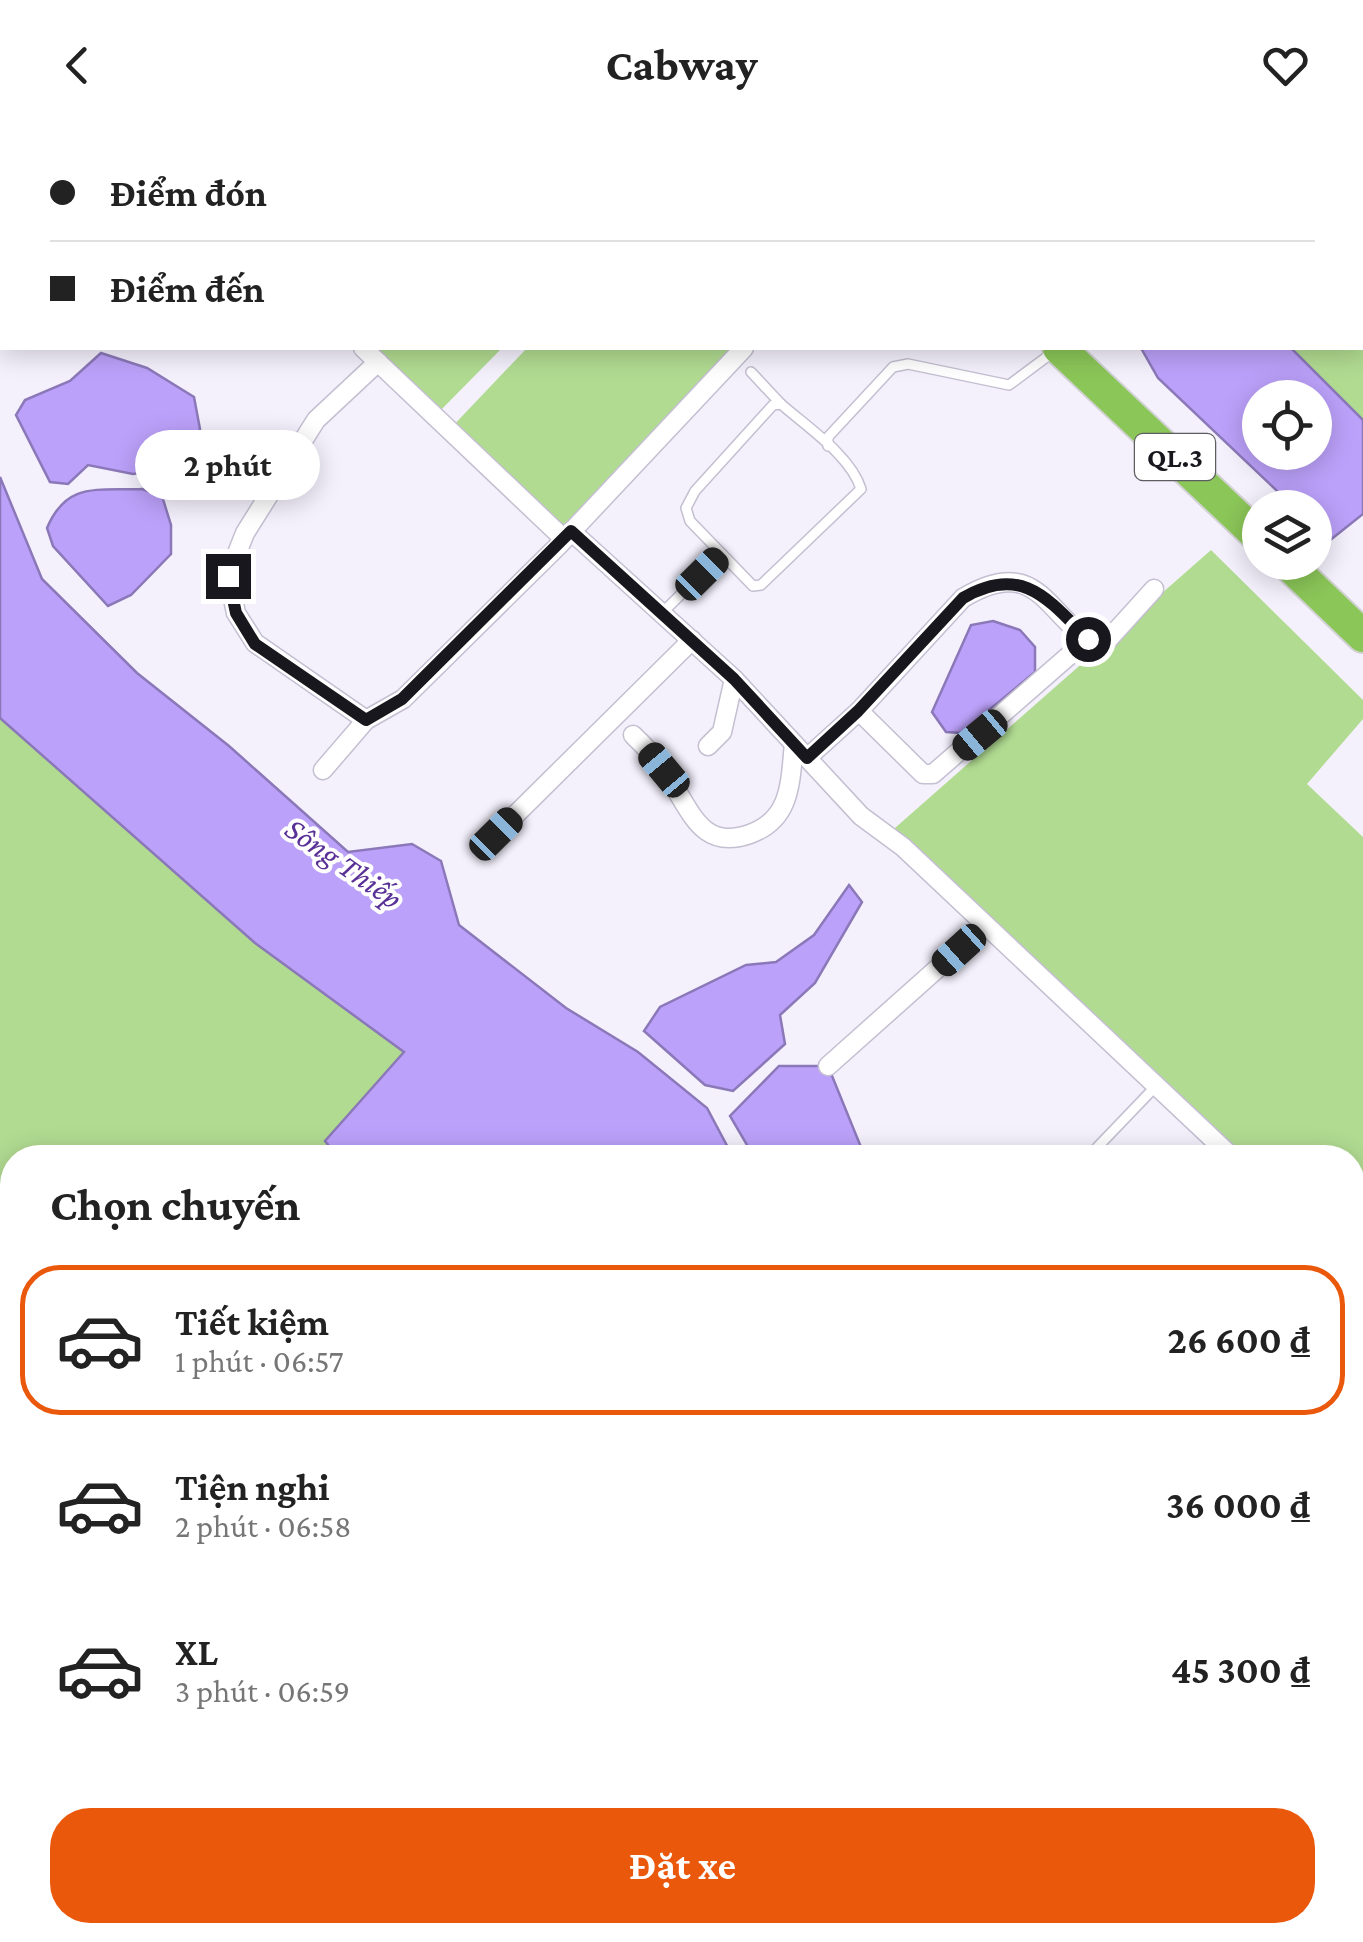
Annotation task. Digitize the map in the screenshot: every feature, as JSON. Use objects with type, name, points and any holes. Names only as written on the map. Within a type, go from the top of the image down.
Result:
[{"type":"highway","name":"QL.3","points":[[1063,350],[1087,362],[1242,520]]},
{"type":"highway","points":[[1305,580],[1363,636]]},
{"type":"street","points":[[365,350],[567,535],[734,679],[861,816],[903,847],[1219,1145]]},
{"type":"street","points":[[323,770],[366,720],[402,699],[567,535],[742,350]]},
{"type":"street","points":[[366,720],[255,644],[236,613],[228,576],[245,533],[316,420],[378,362]]},
{"type":"street","points":[[633,735],[664,770],[700,827],[710,836],[725,840],[754,832],[776,819],[788,801],[801,751],[858,711],[963,598],[977,590],[1022,584],[1040,591],[1098,645],[1106,642],[1154,589]]},
{"type":"street","points":[[858,711],[923,774],[934,774],[1088,639]]},
{"type":"street","points":[[496,834],[692,640]]},
{"type":"street","points":[[708,746],[722,732],[734,679]]},
{"type":"street","points":[[828,1066],[985,926]]},
{"type":"lane","points":[[828,446],[828,437],[893,368],[908,364],[1009,385],[1056,350]]},
{"type":"lane","points":[[751,372],[828,446],[858,478],[862,489],[761,585],[753,586],[690,521],[686,508],[695,490],[773,405],[781,404]]},
{"type":"lane","points":[[662,614],[722,554]]},
{"type":"lane","points":[[1099,1145],[1156,1086]]},
{"type":"green space","points":[[364,350],[500,350],[435,416]]},
{"type":"green space","points":[[525,350],[741,350],[564,539],[449,430]]},
{"type":"green space","points":[[1293,350],[1363,350],[1363,420],[1332,389],[1332,380],[1323,380]]},
{"type":"green space","points":[[1211,550],[1363,700],[1363,719],[1307,784],[1363,837],[1363,1145],[1220,1145],[887,835]]},
{"type":"green space","points":[[0,718],[245,935],[405,1052],[325,1141],[328,1145],[0,1145]]},
{"type":"water","points":[[1142,350],[1293,350],[1323,380],[1242,380],[1242,458],[1158,378]]},
{"type":"water","points":[[101,353],[147,368],[194,397],[200,429],[179,467],[133,474],[88,465],[68,484],[50,482],[16,415],[25,400],[70,381]]},
{"type":"water","points":[[1332,389],[1363,420],[1363,514],[1332,539],[1332,490],[1276,490],[1255,470],[1332,470]]},
{"type":"water","name":"Sông Thiếp","points":[[0,477],[42,579],[137,673],[229,746],[348,852],[412,844],[441,861],[459,925],[566,1008],[638,1052],[707,1108],[727,1145],[328,1145],[325,1141],[404,1052],[255,943],[0,718]]},
{"type":"water","points":[[142,489],[162,496],[171,525],[171,554],[131,595],[108,606],[53,546],[47,528],[64,502],[74,496],[97,490]]},
{"type":"water","points":[[993,621],[1020,630],[1035,647],[1035,672],[961,733],[946,732],[932,712],[971,625]]},
{"type":"water","points":[[849,885],[862,902],[815,983],[780,1015],[785,1044],[733,1091],[705,1085],[644,1031],[660,1007],[746,965],[776,962],[814,935]]},
{"type":"water","points":[[779,1066],[828,1066],[860,1145],[747,1145],[730,1116]]},
{"type":"route","points":[[228,576],[236,613],[255,644],[283,659],[366,720],[402,699],[571,531],[734,679],[807,758],[858,711],[963,598],[977,590],[1022,584],[1040,591],[1088,639]]}]
